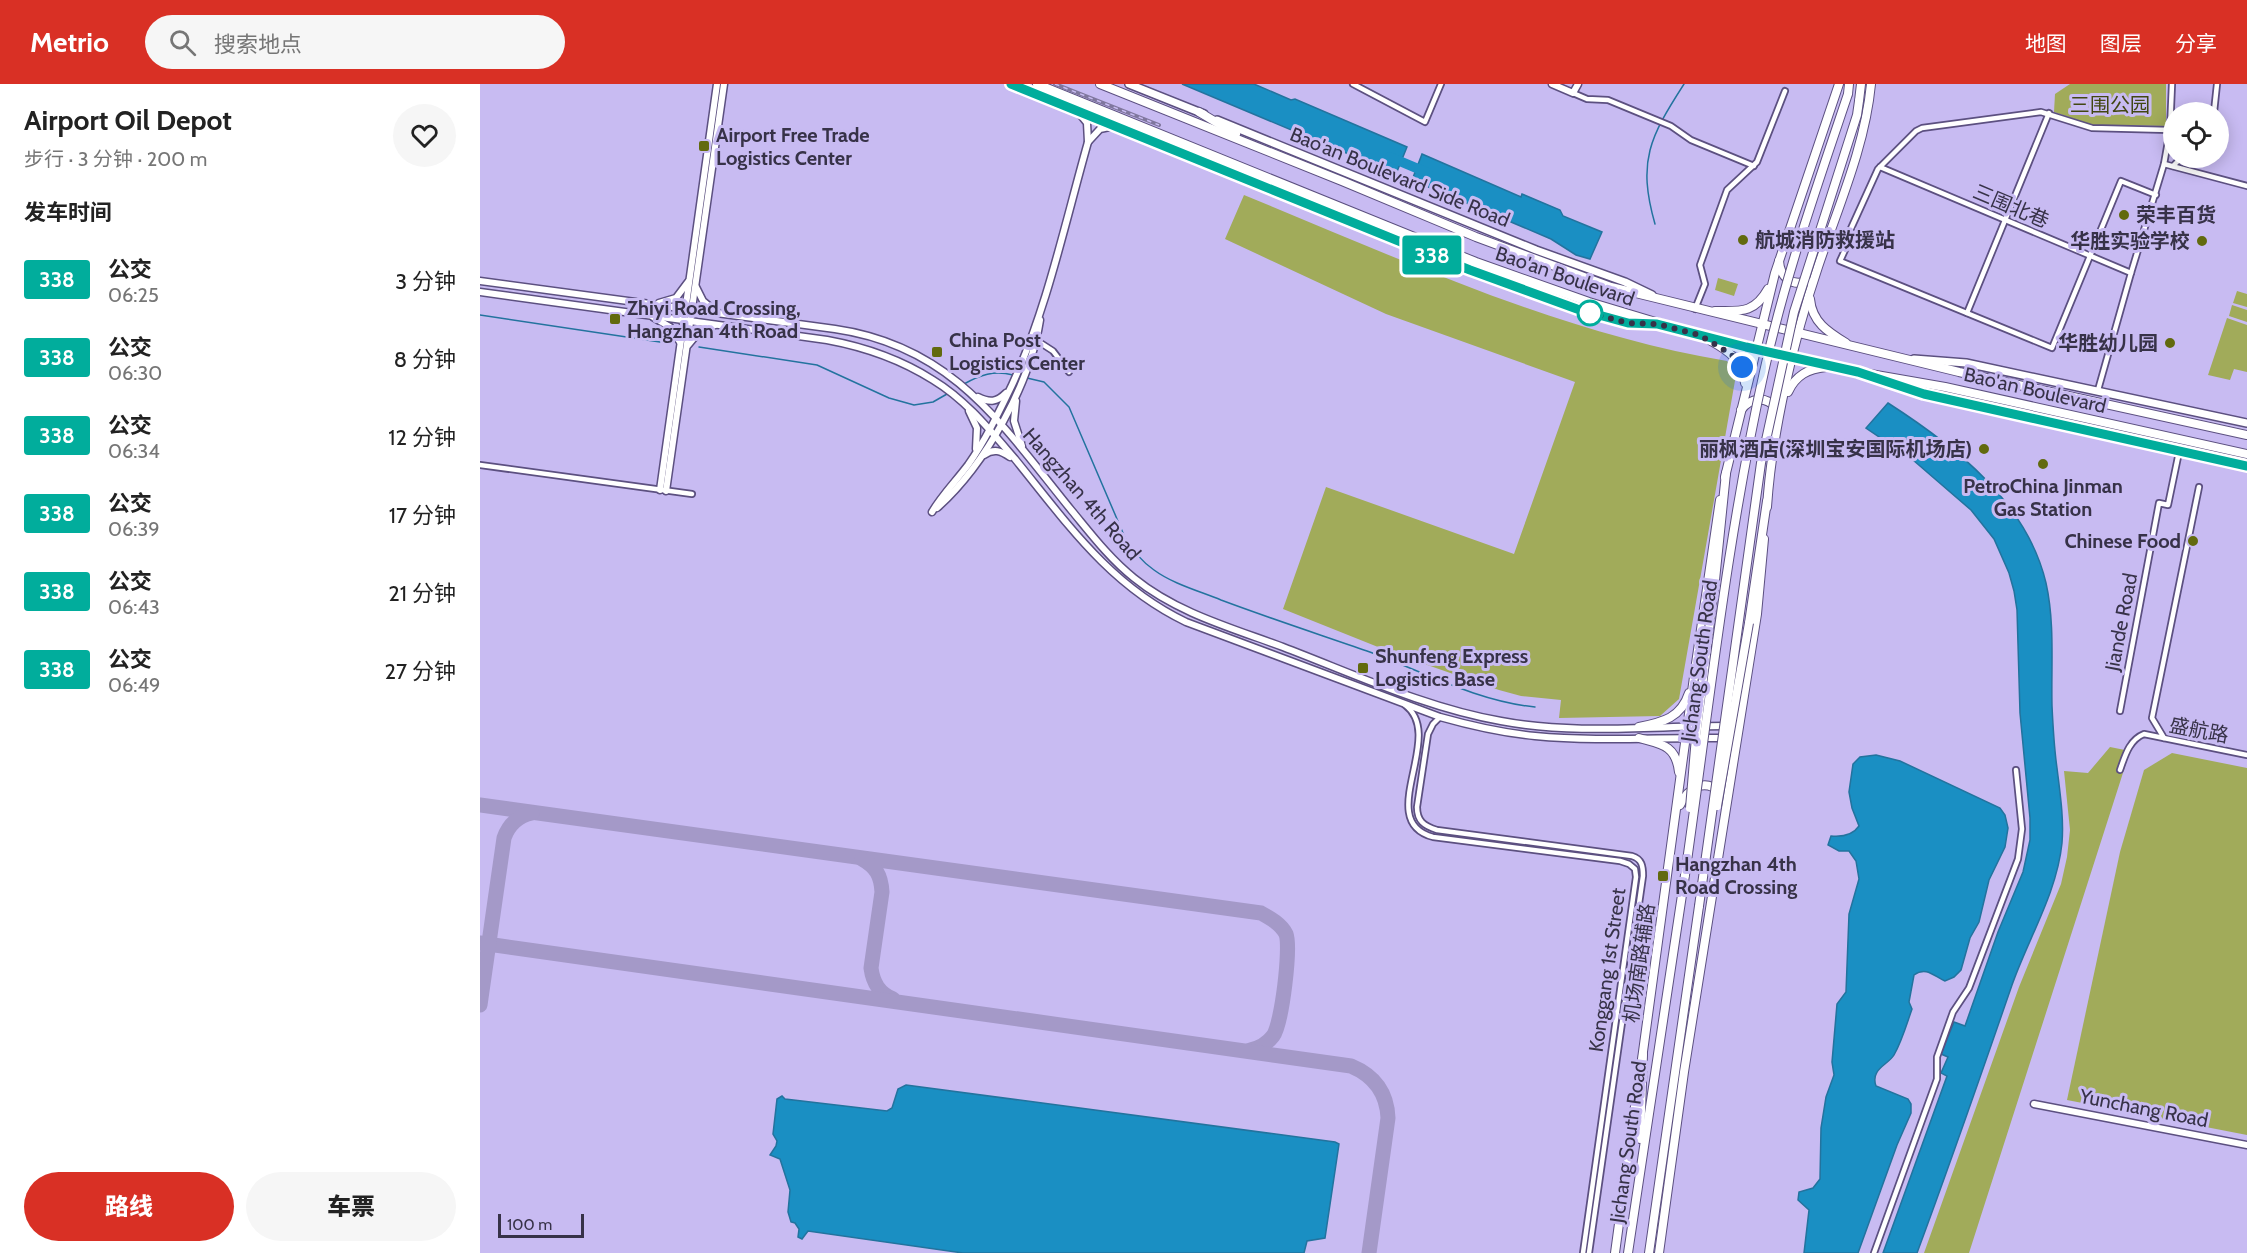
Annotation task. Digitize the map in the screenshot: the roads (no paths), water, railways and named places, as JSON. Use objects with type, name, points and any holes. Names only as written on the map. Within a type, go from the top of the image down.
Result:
[{"type":"main road","points":[[1011,84],[1470,270],[1577,309],[1628,323],[1657,324]]},
{"type":"main road","name":"Bao'an Boulevard","points":[[1037,84],[1537,285],[1657,324],[1793,358],[1946,387],[2247,454]]},
{"type":"main road","name":"Bao'an Boulevard","points":[[1100,84],[1557,268],[1611,287],[1959,372],[2247,435]]},
{"type":"main road","name":"Bao'an Boulevard Side Road","points":[[1129,84],[1536,250],[1624,282],[1659,299]]},
{"type":"main road","name":"机场南路辅路","points":[[1615,1253],[1714,535],[1726,473],[1774,273],[1839,84]]},
{"type":"main road","name":"Jichang South Road","points":[[1629,1253],[1738,503],[1755,414],[1781,303],[1848,94],[1849,84]]},
{"type":"main road","name":"Jichang South Road","points":[[1649,1253],[1761,463],[1794,312],[1857,115],[1861,84]]},
{"type":"main road","points":[[1702,878],[1730,737],[1779,418],[1816,270],[1864,128],[1871,84]]},
{"type":"main road","points":[[1199,112],[1258,147]]},
{"type":"main road","points":[[1334,215],[1368,219]]},
{"type":"main road","points":[[1780,257],[1781,273],[1792,282],[1807,281],[1816,270]]},
{"type":"main road","points":[[1699,310],[1740,311],[1753,307],[1764,296],[1774,273]]},
{"type":"main road","points":[[1811,288],[1811,305],[1815,317],[1824,328],[1850,346]]},
{"type":"main road","points":[[1699,335],[1724,348],[1736,359],[1742,367],[1745,393]]},
{"type":"main road","points":[[1903,358],[1966,363],[2247,423]]},
{"type":"main road","points":[[1782,407],[1791,387],[1800,376],[1811,369],[1834,367]]},
{"type":"main road","points":[[1858,372],[1924,394],[2247,466]]},
{"type":"main road","points":[[1740,414],[1745,405],[1759,399],[1773,405],[1779,418]]},
{"type":"main road","points":[[1685,875],[1696,737],[1726,473]]},
{"type":"main road","points":[[1659,1253],[1684,1072],[1762,583],[1767,501]]},
{"type":"main road","points":[[1639,728],[1677,715],[1684,705],[1694,677]]},
{"type":"main road","points":[[1639,738],[1666,746],[1674,754],[1679,769],[1679,794]]},
{"type":"main road","points":[[1674,829],[1686,794],[1697,786],[1709,786],[1718,790],[1724,798],[1726,807]]},
{"type":"main road","points":[[1640,1170],[1642,1054]]},
{"type":"street","points":[[663,490],[717,84]]},
{"type":"street","points":[[653,304],[676,298],[692,281],[724,84]]},
{"type":"street","points":[[1353,84],[1425,122],[1440,84]]},
{"type":"street","points":[[1552,84],[1587,99],[1608,100],[1671,126],[1691,140],[1754,166]]},
{"type":"street","points":[[1573,93],[1578,84]]},
{"type":"street","points":[[2171,102],[2172,84]]},
{"type":"street","points":[[2215,102],[2217,84]]},
{"type":"street","points":[[1699,310],[1705,284],[1700,265],[1727,190],[1754,166],[1785,91]]},
{"type":"street","points":[[1042,305],[1033,356],[1018,392],[994,434],[977,456],[932,512],[954,491],[977,456],[1012,385],[1042,305],[1088,142],[1087,123],[1076,110]]},
{"type":"street","points":[[2156,195],[2121,181],[2052,348],[1840,261],[1850,239],[1848,235],[1880,167],[1916,131],[1922,128],[2034,112],[2049,113],[2092,128],[2163,130]]},
{"type":"street","points":[[1967,313],[2049,113]]},
{"type":"street","points":[[1088,142],[1100,129],[1114,126]]},
{"type":"street","name":"三围北巷","points":[[1880,167],[2131,273]]},
{"type":"street","points":[[2098,390],[2163,168]]},
{"type":"street","points":[[2180,168],[2247,186]]},
{"type":"street","name":"Hangzhan 4th Road","points":[[480,281],[858,333],[899,347],[945,372],[974,394],[1089,532],[1122,567],[1147,588],[1186,610],[1404,693],[1463,713],[1503,722],[1542,726],[1739,727]]},
{"type":"street","points":[[692,281],[702,300],[718,313]]},
{"type":"street","name":"Hangzhan 4th Road","points":[[480,292],[716,324],[862,347],[894,359],[935,380],[963,403],[989,428],[1099,560],[1122,582],[1150,603],[1186,622],[1403,704],[1440,717],[1484,728],[1533,736],[1578,739],[1737,739]]},
{"type":"street","points":[[650,315],[670,327],[683,346]]},
{"type":"street","points":[[683,346],[698,333],[716,324]]},
{"type":"street","points":[[1036,340],[1053,351],[1069,372]]},
{"type":"street","points":[[974,394],[985,400],[997,400],[1012,385]]},
{"type":"street","points":[[1018,392],[1014,416],[1016,431],[1024,453]]},
{"type":"street","points":[[963,403],[977,428],[977,456]]},
{"type":"street","points":[[977,456],[998,451],[1020,465]]},
{"type":"street","name":"Jiande Road","points":[[2120,711],[2159,503],[2168,505],[2179,452]]},
{"type":"street","points":[[480,465],[692,494]]},
{"type":"street","points":[[2164,738],[2152,718],[2199,487]]},
{"type":"street","name":"Konggang 1st Street","points":[[1403,704],[1414,714],[1418,723],[1419,737],[1408,807],[1411,822],[1418,831],[1433,837],[1620,861],[1635,869],[1636,877],[1582,1253]]},
{"type":"street","name":"Konggang 1st Street","points":[[1440,717],[1430,729],[1427,743],[1417,807],[1417,814],[1423,824],[1437,830],[1632,856],[1639,859],[1642,865],[1643,876],[1589,1253]]},
{"type":"street","name":"盛航路","points":[[2120,770],[2131,744],[2137,737],[2144,734],[2247,755]]},
{"type":"street","points":[[1874,1253],[1937,1079],[1937,1057],[1953,1012],[1969,988],[2015,869],[2022,829],[2016,770]]},
{"type":"street","name":"Yunchang Road","points":[[2034,1104],[2247,1145]]},
{"type":"water","points":[[1182,84],[1254,84],[1407,147],[1396,174]]},
{"type":"water","points":[[1422,154],[1521,197],[1522,194],[1560,210],[1563,216],[1602,232],[1590,259],[1576,255],[1551,239],[1412,180]]},
{"type":"water","points":[[1888,403],[1938,438],[1985,479],[2023,527],[2037,554],[2046,583],[2051,613],[2053,722],[2062,824],[2059,862],[2048,898],[2012,985],[1917,1253],[1883,1253],[1947,1076],[1941,1073],[1948,1057],[1941,1054],[1954,1022],[1965,1026],[1998,932],[2023,872],[2030,840],[2030,818],[2020,713],[2017,610],[2009,573],[1994,539],[1971,510],[1913,460],[1866,428]]},
{"type":"water","points":[[1876,755],[1900,761],[2000,808],[2005,815],[2008,828],[2005,847],[1989,880],[1979,922],[1970,938],[1961,970],[1954,977],[1945,981],[1922,971],[1914,975],[1909,1002],[1912,1009],[1902,1038],[1894,1055],[1875,1075],[1876,1086],[1908,1099],[1911,1104],[1911,1113],[1858,1253],[1804,1253],[1809,1210],[1798,1200],[1799,1192],[1813,1188],[1820,1179],[1821,1128],[1826,1097],[1834,1075],[1832,1062],[1837,1004],[1846,992],[1849,914],[1859,879],[1856,861],[1849,851],[1839,851],[1828,845],[1831,836],[1847,835],[1859,826],[1849,792],[1853,764],[1860,757]]},
{"type":"water","points":[[906,1085],[1335,1142],[1339,1144],[1325,1238],[1307,1241],[1304,1253],[963,1253],[808,1231],[802,1239],[798,1237],[799,1229],[795,1223],[791,1222],[788,1212],[790,1190],[780,1159],[770,1155],[777,1141],[773,1134],[777,1099],[782,1096],[785,1099],[887,1111],[892,1108],[898,1089]]},
{"type":"waterway","points":[[1655,224],[1647,183],[1650,150],[1663,119],[1684,84]]},
{"type":"waterway","points":[[1390,157],[1428,173]]},
{"type":"waterway","points":[[480,315],[660,342]]},
{"type":"waterway","points":[[699,347],[817,365],[889,398],[914,405],[933,402],[947,394]]},
{"type":"waterway","points":[[964,384],[987,374],[1013,375]]},
{"type":"waterway","points":[[1027,378],[1044,382],[1069,407],[1126,540],[1142,560],[1161,575],[1195,590],[1367,651],[1470,692],[1513,704],[1535,707]]},
{"type":"railway","points":[[1055,84],[1159,125]]},
{"type":"place","name":"Airport Free Trade Logistics Center","points":[[704,146]]},
{"type":"place","name":"荣丰百货","points":[[2124,215]]},
{"type":"place","name":"航城消防救援站","points":[[1743,240]]},
{"type":"place","name":"华胜实验学校","points":[[2202,241]]},
{"type":"place","name":"Zhiyi Road Crossing, Hangzhan 4th Road","points":[[615,319]]},
{"type":"place","name":"华胜幼儿园","points":[[2170,343]]},
{"type":"place","name":"China Post Logistics Center","points":[[937,352]]},
{"type":"place","name":"丽枫酒店(深圳宝安国际机场店)","points":[[1984,449]]},
{"type":"place","name":"PetroChina Jinman Gas Station","points":[[2043,464]]},
{"type":"place","name":"Chinese Food","points":[[2193,541]]},
{"type":"place","name":"Shunfeng Express Logistics Base","points":[[1363,668]]},
{"type":"place","name":"Hangzhan 4th Road Crossing","points":[[1663,876]]},
{"type":"park label","name":"三围公园","points":[[2110,105]]}]
